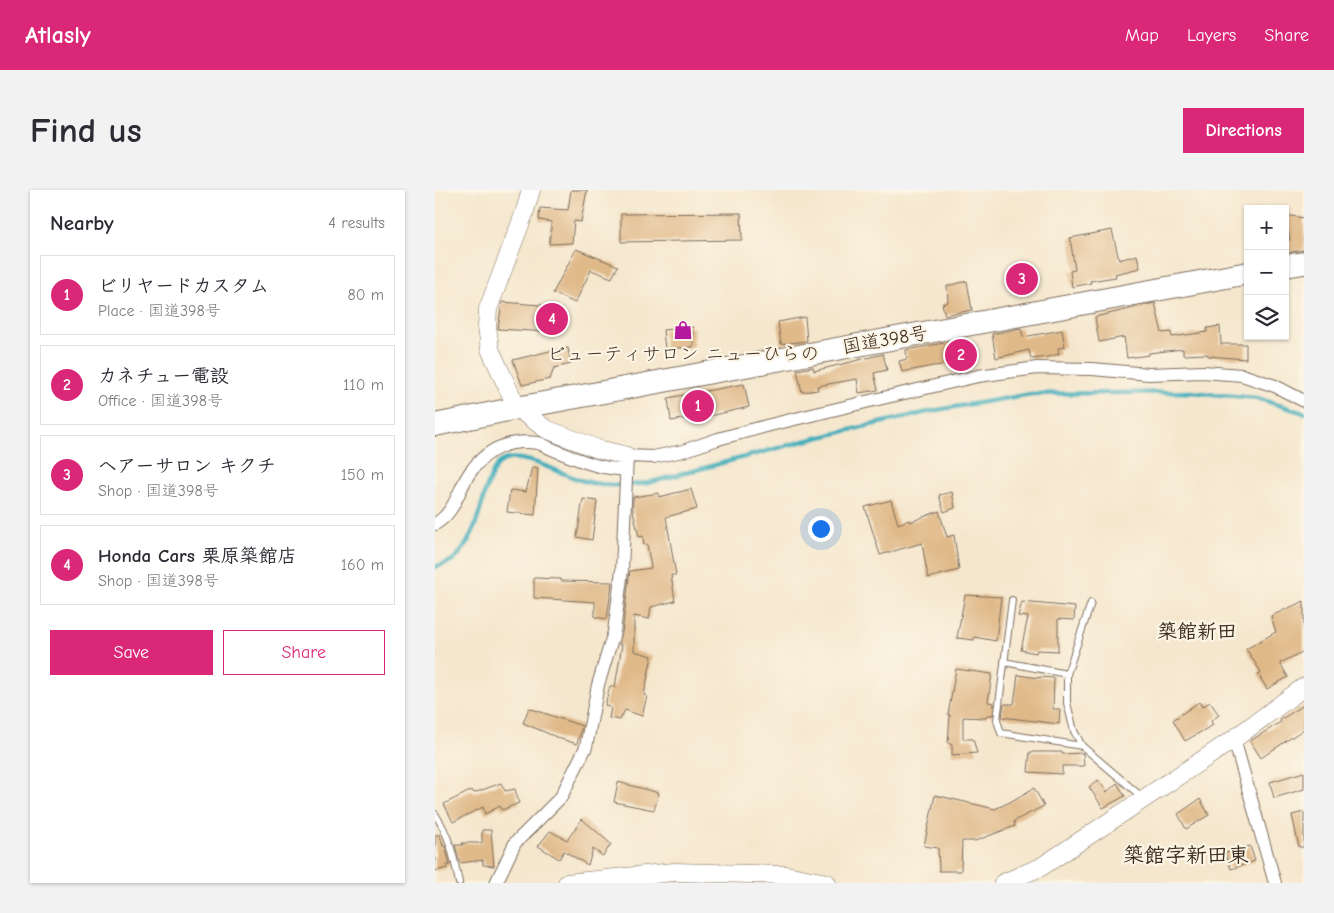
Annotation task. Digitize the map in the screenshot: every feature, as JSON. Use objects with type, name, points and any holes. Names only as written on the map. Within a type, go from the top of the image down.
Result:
[{"type":"highway","points":[[1289,265],[1304,263]]},
{"type":"highway","name":"国道398号","points":[[435,425],[517,408],[1244,274]]},
{"type":"street","points":[[531,190],[525,214],[488,309],[487,326],[490,349],[517,408],[546,429],[598,449],[626,467]]},
{"type":"street","points":[[435,524],[444,519],[454,506],[468,475],[477,463],[500,446],[521,442],[539,443],[596,465],[626,467],[653,457],[683,451],[769,425],[978,376],[1037,368],[1092,369],[1149,374],[1203,372],[1242,375],[1275,386],[1304,400]]},
{"type":"street","points":[[496,883],[515,843],[561,797],[586,747],[598,685],[614,632],[622,570],[626,467]]},
{"type":"street","points":[[1003,883],[1041,867],[1234,739],[1304,687]]},
{"type":"street","points":[[1234,739],[1275,883]]},
{"type":"street","points":[[567,883],[674,872],[712,878],[786,876],[827,883]]},
{"type":"lane","points":[[1012,600],[997,720],[1001,733],[1082,746]]},
{"type":"lane","points":[[1091,603],[1067,674],[1067,703],[1074,731],[1082,746],[1144,799]]},
{"type":"lane","points":[[1004,662],[1067,674]]},
{"type":"lane","points":[[435,814],[451,845],[459,883]]},
{"type":"building","points":[[571,190],[587,190],[581,222],[574,221],[572,243],[549,244],[552,222],[539,220],[540,208],[568,210]]},
{"type":"building","points":[[741,213],[742,240],[621,242],[621,214]]},
{"type":"building","points":[[1289,216],[1304,218],[1304,250],[1289,252]]},
{"type":"building","points":[[1112,230],[1119,260],[1137,255],[1140,268],[1115,274],[1116,277],[1090,281],[1091,283],[1072,287],[1070,271],[1075,270],[1070,238]]},
{"type":"building","points":[[576,249],[618,266],[612,278],[591,270],[575,303],[553,293]]},
{"type":"building","points":[[967,281],[972,310],[945,315],[942,304],[948,302],[947,286]]},
{"type":"building","points":[[502,302],[552,306],[549,332],[498,329]]},
{"type":"building","points":[[1155,303],[1162,333],[1171,332],[1172,337],[1207,332],[1207,328],[1220,326],[1221,344],[1246,344],[1246,359],[1208,356],[1208,354],[1183,355],[1183,349],[1127,358],[1124,337],[1099,342],[1095,317]]},
{"type":"building","points":[[805,317],[807,341],[781,344],[778,322]]},
{"type":"building","points":[[693,327],[693,347],[665,349],[663,330]]},
{"type":"building","points":[[1021,328],[1023,337],[1062,330],[1065,347],[1058,348],[1059,354],[1048,357],[1031,359],[1029,350],[996,358],[992,334]]},
{"type":"building","points":[[960,340],[965,363],[933,366],[902,372],[899,361],[907,359],[906,350]]},
{"type":"building","points":[[568,348],[571,364],[554,368],[550,379],[522,385],[513,360]]},
{"type":"building","points":[[883,354],[887,370],[874,373],[878,390],[859,393],[857,379],[817,386],[818,390],[802,392],[797,370],[813,367],[814,371]]},
{"type":"building","points":[[744,384],[749,407],[705,417],[705,415],[671,421],[668,398]]},
{"type":"building","points":[[532,467],[538,468],[535,515],[507,512],[510,490],[526,492]]},
{"type":"building","points":[[691,489],[697,509],[666,517],[676,575],[671,575],[675,601],[651,607],[649,619],[634,616],[634,651],[652,656],[644,695],[647,696],[642,716],[625,710],[620,720],[609,718],[611,708],[605,705],[610,686],[615,687],[622,645],[619,645],[630,571],[651,568],[647,544],[644,545],[643,536],[639,537],[633,511],[633,497],[659,493],[659,497]]},
{"type":"building","points":[[952,492],[955,508],[944,512],[939,495]]},
{"type":"building","points":[[583,499],[597,501],[592,540],[577,537]]},
{"type":"building","points":[[891,500],[898,524],[909,520],[910,522],[939,511],[947,537],[954,535],[959,570],[928,578],[922,543],[880,555],[865,507]]},
{"type":"building","points":[[534,578],[561,579],[561,581],[612,582],[607,619],[595,617],[595,602],[534,598]]},
{"type":"building","points":[[965,595],[1001,597],[996,641],[974,637],[974,640],[957,638]]},
{"type":"building","points":[[1304,601],[1304,651],[1280,663],[1288,677],[1267,689],[1258,674],[1261,672],[1246,649],[1276,632],[1271,616]]},
{"type":"building","points":[[1022,602],[1075,607],[1074,620],[1058,619],[1058,651],[1037,650],[1036,653],[1021,650],[1028,617],[1018,616]]},
{"type":"building","points":[[956,669],[992,674],[988,702],[994,703],[993,715],[987,715],[986,718],[963,717],[963,739],[973,739],[977,753],[952,755],[952,745],[948,743],[950,715],[948,715]]},
{"type":"building","points":[[1018,675],[1054,678],[1053,709],[1060,709],[1059,724],[1002,717],[1004,704],[1014,704]]},
{"type":"building","points":[[1199,702],[1202,707],[1210,702],[1219,715],[1211,721],[1213,725],[1185,741],[1173,720]]},
{"type":"building","points":[[1304,705],[1304,729],[1261,758],[1250,741]]},
{"type":"building","points":[[529,708],[582,726],[577,744],[523,723]]},
{"type":"building","points":[[1030,752],[1083,753],[1084,766],[1062,766],[1062,774],[1028,772]]},
{"type":"building","points":[[1304,772],[1304,789],[1274,798],[1270,782]]},
{"type":"building","points":[[1098,780],[1107,792],[1117,783],[1125,796],[1103,808],[1089,787]]},
{"type":"building","points":[[618,782],[659,793],[654,810],[614,802]]},
{"type":"building","points":[[501,783],[505,791],[515,789],[519,803],[502,810],[500,806],[485,814],[483,807],[453,822],[444,804],[472,790],[474,793]]},
{"type":"building","points":[[1034,788],[1044,806],[1014,821],[1015,826],[975,841],[962,841],[961,871],[939,871],[938,848],[924,846],[935,795],[995,809]]},
{"type":"building","points":[[1200,799],[1209,815],[1186,829],[1178,814]]},
{"type":"building","points":[[1304,812],[1304,847],[1299,847],[1292,815]]},
{"type":"building","points":[[582,819],[611,844],[603,856],[593,849],[588,865],[564,851],[559,859],[538,846],[550,831],[567,840]]},
{"type":"building","points":[[482,830],[491,830],[494,866],[483,865],[483,860],[460,863],[455,845],[482,843]]},
{"type":"building","points":[[435,835],[440,835],[450,865],[447,865],[447,868],[435,871]]},
{"type":"building","points":[[1250,846],[1255,861],[1231,869],[1225,853]]},
{"type":"waterway","points":[[435,567],[449,562],[463,549],[473,531],[493,472],[498,464],[509,459],[530,461],[592,483],[640,484],[875,424],[937,410],[1031,394],[1190,392],[1257,398],[1304,413]]},
{"type":"place","name":"ヘアーサロン キクチ","points":[[1022,279]]},
{"type":"place","name":"Honda Cars 栗原築館店","points":[[552,319]]},
{"type":"place","name":"ビューティサロン ニューひらの","points":[[683,330]]},
{"type":"place","name":"カネチュー電設","points":[[961,355]]},
{"type":"place","name":"ビリヤードカスタム","points":[[698,406]]},
{"type":"district","name":"築館新田","points":[[1197,631]]},
{"type":"district","name":"築館字新田東","points":[[1186,855]]}]
